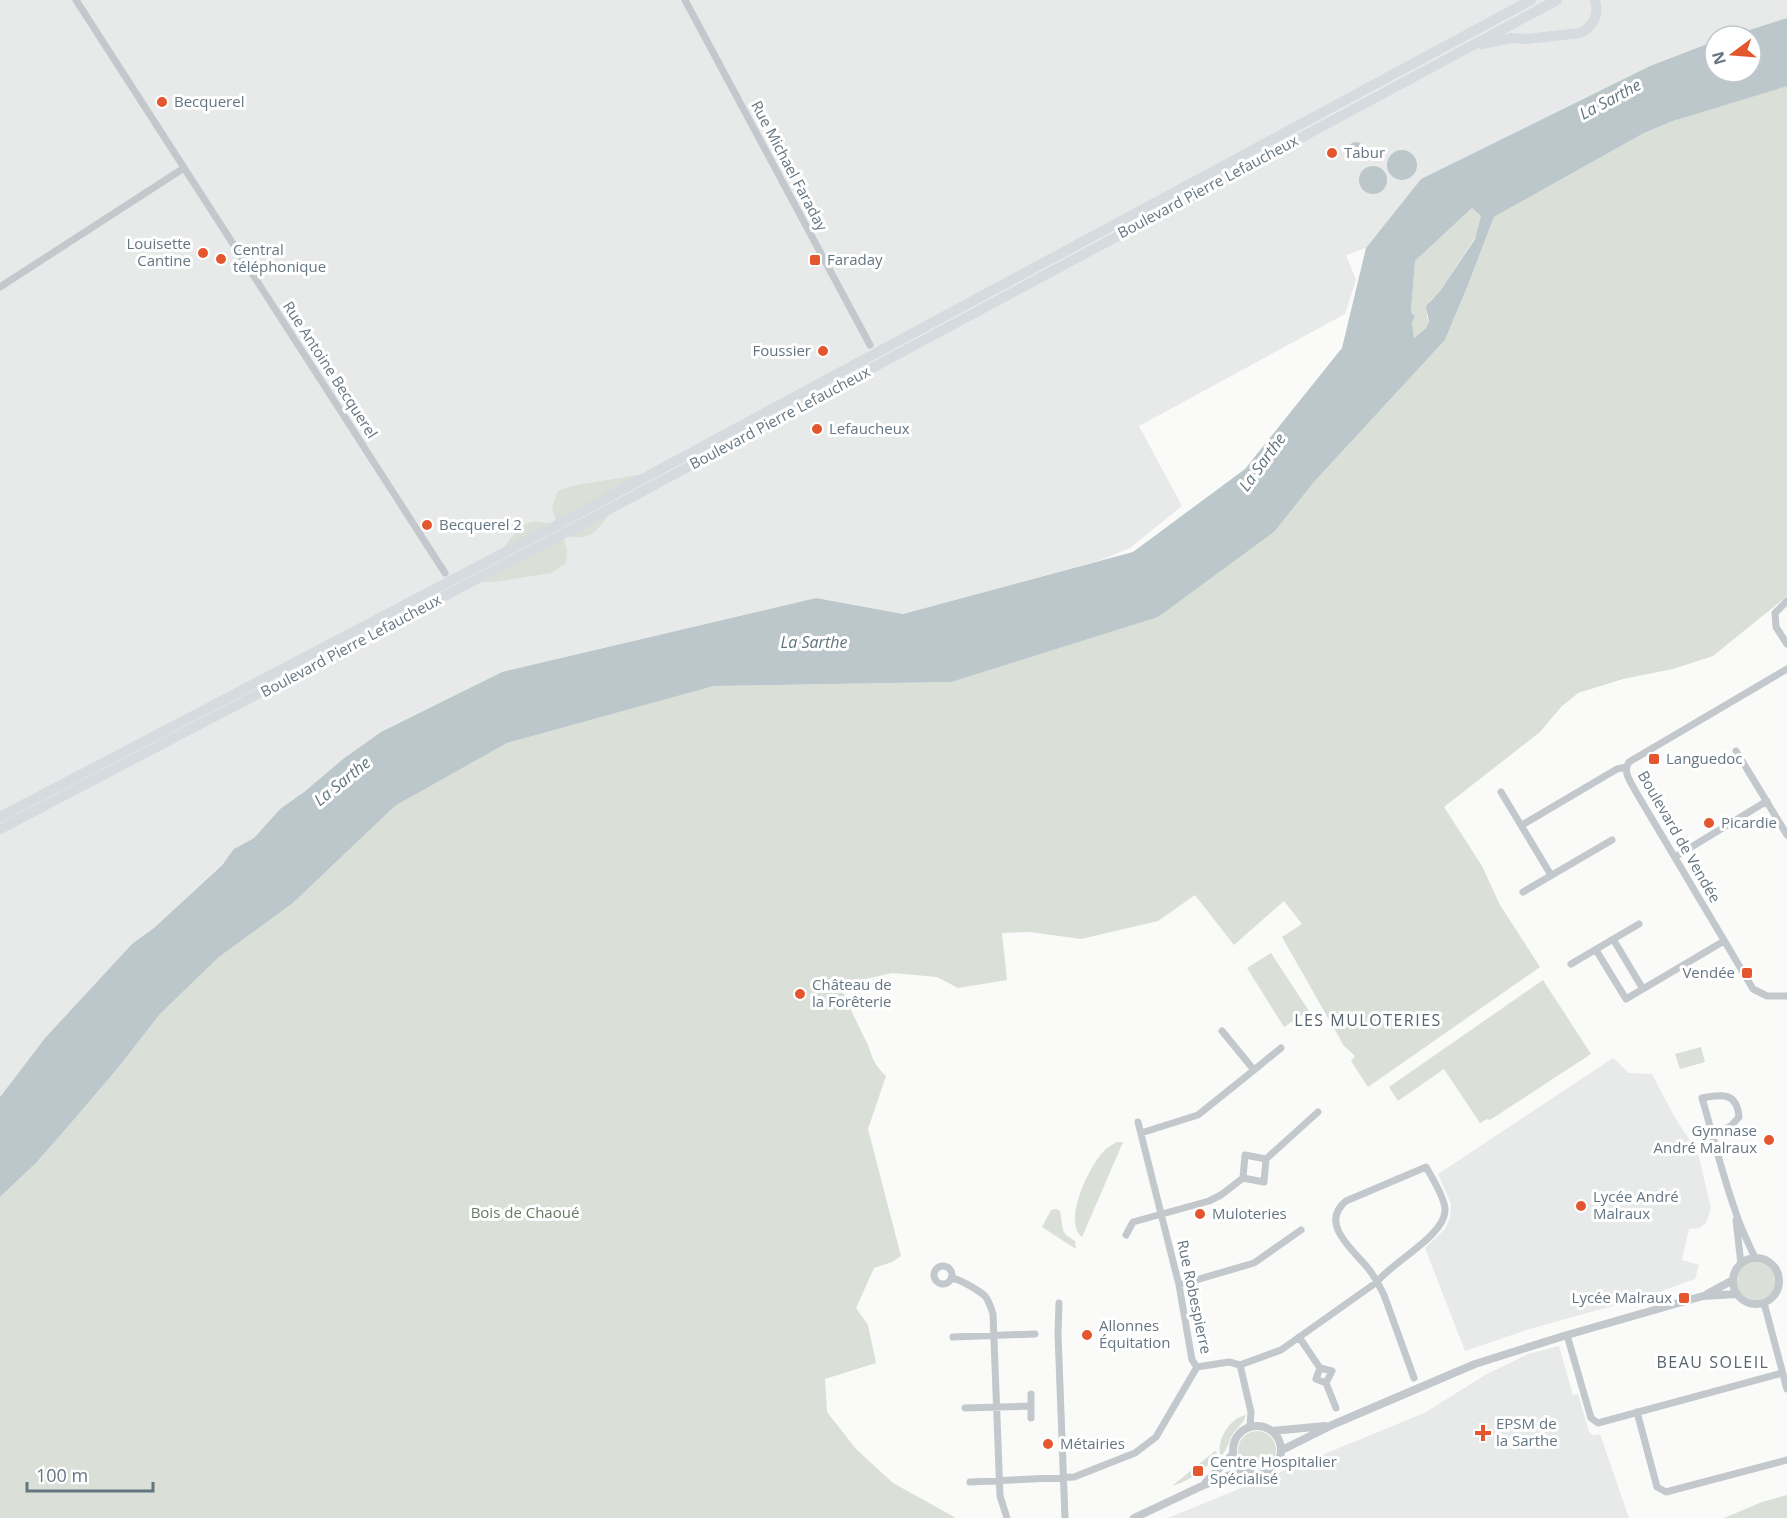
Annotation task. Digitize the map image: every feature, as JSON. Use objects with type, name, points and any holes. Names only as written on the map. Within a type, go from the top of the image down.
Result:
[{"type":"main road","name":"Boulevard Pierre Lefaucheux","points":[[0,817],[560,530],[1531,0]]},
{"type":"main road","name":"Boulevard Pierre Lefaucheux","points":[[0,829],[1557,0]]},
{"type":"main road","points":[[1464,49],[1498,40],[1580,33],[1594,21],[1597,10],[1595,0]]},
{"type":"street","name":"Rue Antoine Becquerel","points":[[76,0],[445,573]]},
{"type":"street","name":"Rue Michael Faraday","points":[[685,0],[870,345]]},
{"type":"street","points":[[0,287],[184,168]]},
{"type":"street","points":[[1787,601],[1775,612],[1775,621],[1787,644]]},
{"type":"street","name":"Boulevard de Vendée","points":[[1787,669],[1629,762],[1626,767],[1626,772],[1636,792],[1753,989],[1767,996],[1787,996]]},
{"type":"street","points":[[1736,751],[1787,835]]},
{"type":"street","points":[[1522,825],[1617,769],[1626,767]]},
{"type":"street","points":[[1501,792],[1551,875]]},
{"type":"street","points":[[1675,857],[1767,801]]},
{"type":"street","points":[[1523,892],[1612,840]]},
{"type":"street","points":[[1571,964],[1639,924]]},
{"type":"street","points":[[1613,939],[1643,989]]},
{"type":"street","points":[[1596,950],[1626,999],[1724,941]]},
{"type":"street","points":[[1222,1031],[1254,1070]]},
{"type":"street","points":[[1141,1133],[1198,1115],[1281,1048]]},
{"type":"street","points":[[1713,1135],[1731,1126],[1739,1117],[1738,1106],[1730,1097],[1721,1094],[1702,1098],[1735,1211],[1755,1258]]},
{"type":"street","points":[[1243,1178],[1264,1182],[1266,1159],[1318,1112]]},
{"type":"street","name":"Rue Robespierre","points":[[970,1482],[1074,1477],[1135,1453],[1150,1443],[1172,1412],[1197,1367],[1192,1360],[1179,1285],[1138,1122]]},
{"type":"street","points":[[1126,1235],[1132,1222],[1209,1202],[1221,1195],[1243,1178],[1245,1155],[1266,1159]]},
{"type":"street","points":[[1197,1367],[1229,1362],[1240,1365],[1281,1350],[1377,1282],[1385,1272],[1427,1240],[1439,1225],[1445,1211],[1442,1198],[1426,1167],[1357,1195],[1346,1201],[1336,1215],[1336,1225],[1341,1238],[1369,1268],[1377,1282],[1384,1295],[1414,1378]]},
{"type":"street","points":[[1735,1211],[1741,1264]]},
{"type":"street","points":[[1179,1285],[1254,1263],[1301,1230]]},
{"type":"street","points":[[1755,1258],[1765,1260],[1774,1267],[1783,1282],[1773,1297],[1764,1303],[1749,1303],[1737,1294],[1733,1280],[1734,1273],[1741,1264],[1755,1258]]},
{"type":"street","points":[[1774,1267],[1785,1267]]},
{"type":"street","points":[[951,1278],[959,1279],[984,1295],[993,1314],[999,1481],[1002,1506],[1007,1518]]},
{"type":"street","points":[[1282,1450],[1332,1425],[1475,1364],[1703,1296],[1733,1280]]},
{"type":"street","points":[[1703,1296],[1737,1294]]},
{"type":"street","points":[[1059,1303],[1065,1518]]},
{"type":"street","points":[[1764,1303],[1787,1389]]},
{"type":"street","points":[[953,1337],[1035,1334]]},
{"type":"street","points":[[1567,1335],[1591,1418],[1598,1423],[1782,1373]]},
{"type":"street","points":[[1299,1337],[1320,1368],[1332,1371],[1326,1383]]},
{"type":"street","points":[[1240,1365],[1251,1412],[1250,1427]]},
{"type":"street","points":[[1320,1368],[1316,1378],[1326,1383],[1336,1408]]},
{"type":"street","points":[[1031,1394],[1031,1418]]},
{"type":"street","points":[[965,1408],[1031,1406]]},
{"type":"street","points":[[1637,1412],[1657,1487],[1666,1492],[1787,1460]]},
{"type":"street","points":[[1272,1431],[1332,1425]]},
{"type":"street","points":[[1260,1426],[1272,1431],[1279,1439],[1282,1450],[1279,1461],[1268,1472],[1255,1474],[1243,1470],[1233,1454],[1238,1436],[1250,1427],[1260,1426]]},
{"type":"street","points":[[1204,1485],[1233,1454]]},
{"type":"street","points":[[1134,1518],[1204,1485],[1243,1470]]},
{"type":"shaded area","points":[[0,0],[1787,0],[1787,18],[1763,26],[1703,24],[1703,46],[1650,66],[1421,179],[1366,248],[1346,255],[1356,280],[1345,314],[1139,426],[1182,506],[1130,548],[1101,560],[903,614],[816,598],[502,672],[381,732],[280,809],[254,838],[236,848],[154,928],[132,944],[45,1038],[0,1097]]},
{"type":"shaded area","name":"Lycée André Malraux","points":[[1613,1058],[1629,1073],[1652,1074],[1674,1116],[1698,1153],[1711,1208],[1706,1223],[1699,1228],[1689,1229],[1682,1260],[1699,1265],[1695,1279],[1648,1296],[1530,1329],[1465,1351],[1425,1248],[1445,1229],[1450,1218],[1451,1204],[1438,1174]]},
{"type":"shaded area","name":"EPSM de la Sarthe","points":[[1559,1346],[1573,1395],[1578,1394],[1589,1432],[1593,1435],[1600,1434],[1629,1518],[1168,1518],[1426,1412],[1485,1375],[1528,1354]]},
{"type":"green space","name":"Bois de Chaoué","points":[[1787,86],[1787,596],[1713,656],[1673,669],[1623,679],[1578,693],[1561,707],[1540,732],[1444,807],[1482,866],[1500,905],[1540,967],[1368,1087],[1351,1061],[1355,1056],[1344,1046],[1282,937],[1302,924],[1284,901],[1234,945],[1195,895],[1158,921],[1081,939],[1030,932],[1002,933],[1007,980],[958,988],[937,977],[892,973],[840,985],[875,1062],[886,1076],[868,1129],[901,1256],[892,1262],[874,1268],[856,1308],[868,1325],[876,1363],[825,1379],[827,1412],[856,1449],[893,1483],[956,1518],[0,1518],[0,1197],[36,1163],[71,1123],[160,1014],[219,957],[293,903],[395,806],[507,743],[714,686],[951,682],[1275,531],[1314,482],[1445,340],[1494,217],[1644,133],[1673,121]]},
{"type":"green space","points":[[1472,208],[1481,216],[1476,236],[1440,291],[1429,302],[1427,317],[1429,322],[1426,328],[1414,338],[1412,323],[1415,316],[1411,312],[1415,261]]},
{"type":"green space","points":[[656,472],[557,524],[552,507],[558,491],[571,486]]},
{"type":"green space","points":[[613,508],[598,528],[588,536],[563,535],[567,551],[566,563],[551,573],[494,582],[473,582]]},
{"type":"green space","points":[[528,523],[556,525],[499,555],[513,535]]},
{"type":"green space","points":[[1271,953],[1309,1011],[1284,1027],[1247,968]]},
{"type":"green space","points":[[1543,980],[1591,1054],[1490,1120],[1487,1119],[1480,1123],[1444,1069],[1398,1101],[1389,1087]]},
{"type":"green space","points":[[1701,1047],[1705,1062],[1680,1069],[1675,1054]]},
{"type":"green space","points":[[1117,1142],[1123,1142],[1082,1237],[1075,1219],[1080,1193],[1099,1157]]},
{"type":"green space","points":[[1051,1210],[1060,1211],[1063,1230],[1075,1241],[1076,1249],[1042,1227]]},
{"type":"green space","points":[[1756,1262],[1769,1268],[1775,1281],[1769,1294],[1756,1300],[1743,1294],[1737,1281],[1743,1268]]},
{"type":"green space","points":[[1246,1415],[1231,1437],[1224,1453],[1220,1454],[1221,1442],[1226,1430],[1235,1420]]},
{"type":"green space","points":[[1257,1431],[1270,1437],[1276,1450],[1270,1463],[1257,1469],[1244,1463],[1238,1450],[1244,1437]]},
{"type":"green space","points":[[1215,1451],[1217,1453],[1213,1459],[1203,1469],[1191,1478],[1172,1486]]},
{"type":"green space","points":[[1787,1495],[1787,1518],[1724,1518],[1762,1502]]},
{"type":"water","name":"La Sarthe","points":[[1787,18],[1787,86],[1673,121],[1644,133],[1494,217],[1445,340],[1314,482],[1275,531],[1158,617],[951,682],[714,686],[507,743],[395,806],[293,903],[219,957],[160,1014],[71,1123],[36,1163],[0,1197],[0,1097],[45,1038],[132,944],[154,928],[222,865],[234,849],[254,838],[280,809],[381,732],[502,672],[816,598],[903,614],[1133,552],[1245,469],[1342,348],[1366,248],[1421,179],[1650,66],[1703,46],[1703,84],[1763,84],[1763,26]],"holes":[[[1472,208],[1481,216],[1475,239],[1440,291],[1426,306],[1429,322],[1426,328],[1414,338],[1412,323],[1415,316],[1411,312],[1415,261]]]},
{"type":"water","points":[[1352,142],[1360,142],[1365,147],[1363,158],[1352,160],[1347,155],[1347,147]]},
{"type":"water","points":[[1402,150],[1408,151],[1416,159],[1416,171],[1408,179],[1402,180],[1396,179],[1388,171],[1387,165],[1388,159],[1396,151]]},
{"type":"water","points":[[1373,166],[1383,170],[1387,180],[1383,190],[1373,194],[1363,190],[1359,180],[1363,170]]},
{"type":"place","name":"Becquerel","points":[[162,102]]},
{"type":"place","name":"Tabur","points":[[1332,153]]},
{"type":"place","name":"Louisette Cantine","points":[[203,253]]},
{"type":"place","name":"Central téléphonique","points":[[221,259]]},
{"type":"place","name":"Faraday","points":[[815,260]]},
{"type":"place","name":"Foussier","points":[[823,351]]},
{"type":"place","name":"Lefaucheux","points":[[817,429]]},
{"type":"place","name":"Becquerel 2","points":[[427,525]]},
{"type":"place","name":"Languedoc","points":[[1654,759]]},
{"type":"place","name":"Picardie","points":[[1709,823]]},
{"type":"place","name":"Vendée","points":[[1747,973]]},
{"type":"place","name":"Château de la Forêterie","points":[[800,994]]},
{"type":"place","name":"Gymnase André Malraux","points":[[1769,1140]]},
{"type":"place","name":"Lycée André Malraux","points":[[1581,1206]]},
{"type":"place","name":"Muloteries","points":[[1200,1214]]},
{"type":"place","name":"Lycée Malraux","points":[[1684,1298]]},
{"type":"place","name":"Allonnes Équitation","points":[[1087,1335]]},
{"type":"place","name":"EPSM de la Sarthe","points":[[1483,1433]]},
{"type":"place","name":"Métairies","points":[[1048,1444]]},
{"type":"place","name":"Centre Hospitalier Spécialisé","points":[[1198,1471]]},
{"type":"district","name":"LES MULOTERIES","points":[[1368,1020]]},
{"type":"district","name":"BEAU SOLEIL","points":[[1713,1362]]}]
